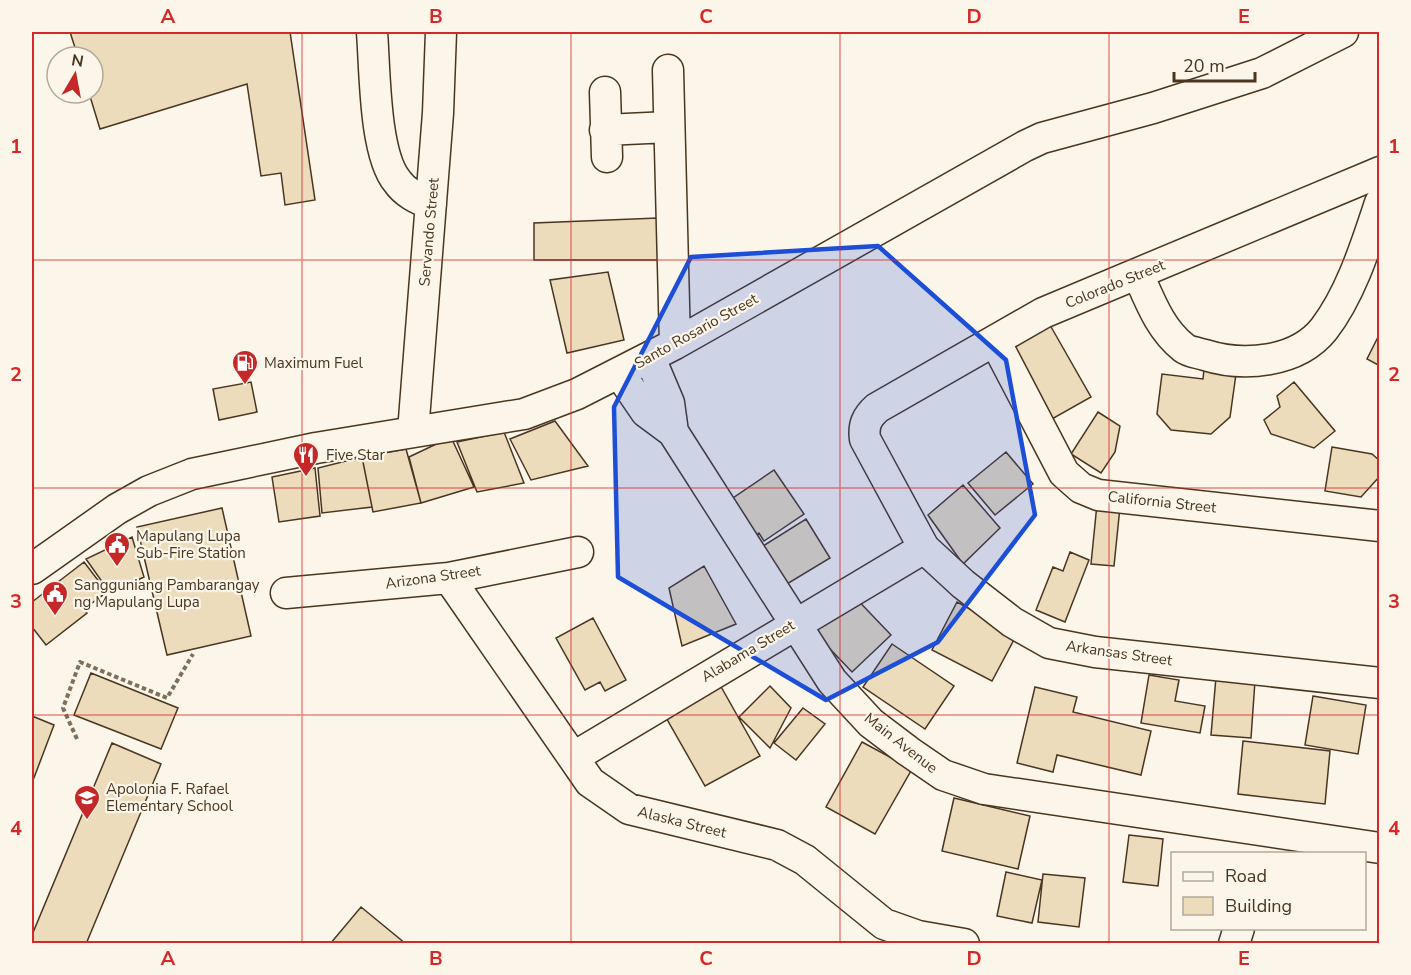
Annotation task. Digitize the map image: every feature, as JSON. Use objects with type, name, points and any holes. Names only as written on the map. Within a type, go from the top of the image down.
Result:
[{"type":"street","points":[[372,32],[380,134],[386,159],[396,181],[413,196],[431,204]]},
{"type":"street","name":"Servando Street","points":[[413,432],[431,204],[441,32]]},
{"type":"street","name":"Santo Rosario Street","points":[[32,569],[117,509],[149,491],[192,474],[413,432],[524,414],[620,374],[1042,138],[1153,108],[1262,73],[1289,62],[1343,32]]},
{"type":"street","points":[[662,351],[669,127],[668,70]]},
{"type":"street","points":[[605,92],[606,143],[669,127]]},
{"type":"street","name":"Colorado Street","points":[[865,422],[877,408],[1043,313],[1380,172]]},
{"type":"street","points":[[1138,274],[1157,318],[1185,349],[1219,360],[1258,362],[1294,353],[1323,330],[1346,291],[1380,203]]},
{"type":"street","name":"California Street","points":[[995,341],[1064,473],[1081,488],[1098,495],[1380,526]]},
{"type":"street","name":"Main Avenue","points":[[662,351],[673,432]]},
{"type":"street","name":"Main Avenue","points":[[620,374],[646,412],[673,432],[793,624],[832,681],[871,723],[943,775],[984,789],[1253,842],[1380,848]]},
{"type":"street","name":"Arkansas Street","points":[[865,422],[865,439],[924,548],[963,584],[1011,622],[1049,643],[1095,652],[1380,683]]},
{"type":"street","name":"Alabama Street","points":[[574,757],[793,624],[924,548]]},
{"type":"street","name":"Arizona Street","points":[[286,593],[449,578],[578,552]]},
{"type":"street","name":"Alaska Street","points":[[449,578],[590,782],[629,809],[777,845],[805,860],[884,924],[918,936],[964,944]]},
{"type":"path","points":[[77,739],[63,708],[80,662],[167,698],[193,654]]},
{"type":"highlighted area","points":[[878,246],[1006,360],[1035,515],[938,642],[826,700],[618,577],[614,407],[691,257]]},
{"type":"building","points":[[70,32],[290,32],[315,200],[285,205],[281,173],[261,176],[247,84],[100,129],[93,105],[105,105],[105,45],[74,45]]},
{"type":"building","points":[[658,218],[661,260],[534,260],[534,223]]},
{"type":"building","points":[[608,272],[624,340],[567,353],[550,280]]},
{"type":"building","points":[[1050,325],[1091,397],[1052,419],[1011,347]]},
{"type":"building","points":[[1380,333],[1380,366],[1367,359]]},
{"type":"building","points":[[1205,360],[1236,374],[1230,417],[1211,434],[1171,430],[1157,414],[1162,374],[1203,379]]},
{"type":"building","points":[[251,382],[257,412],[219,420],[213,389]]},
{"type":"building","points":[[1294,382],[1335,431],[1314,448],[1271,434],[1264,420],[1280,407],[1277,396]]},
{"type":"building","points":[[1098,412],[1120,426],[1115,452],[1101,473],[1071,454]]},
{"type":"building","points":[[555,421],[588,466],[531,480],[510,439]]},
{"type":"building","points":[[504,432],[524,483],[477,492],[457,442]]},
{"type":"building","points":[[451,437],[474,487],[421,503],[409,457]]},
{"type":"building","points":[[1332,447],[1372,454],[1380,461],[1380,476],[1361,497],[1325,491]]},
{"type":"building","points":[[406,449],[421,503],[373,512],[362,457]]},
{"type":"building","points":[[1006,452],[1033,484],[995,515],[968,483]]},
{"type":"building","points":[[362,457],[372,507],[322,513],[318,468]]},
{"type":"building","points":[[315,468],[320,516],[279,522],[272,477]]},
{"type":"building","points":[[774,470],[804,514],[764,541],[759,533],[752,538],[744,526],[747,519],[733,498]]},
{"type":"building","points":[[963,485],[1000,528],[963,564],[928,515]]},
{"type":"building","points":[[1097,504],[1120,507],[1114,566],[1091,564]]},
{"type":"building","points":[[222,508],[251,636],[167,655],[137,527]]},
{"type":"building","points":[[806,519],[830,558],[787,584],[763,546]]},
{"type":"building","name":"Mapulang Lupa Sub-Fire Station","points":[[132,537],[144,577],[110,593],[86,559]]},
{"type":"building","points":[[1070,552],[1089,560],[1065,622],[1036,610],[1053,567],[1063,571]]},
{"type":"building","points":[[84,562],[107,592],[84,609],[87,613],[46,645],[32,627],[32,602]]},
{"type":"building","points":[[704,566],[736,624],[682,646],[669,588]]},
{"type":"building","points":[[849,591],[891,635],[852,672],[810,628]]},
{"type":"building","points":[[957,602],[1017,634],[992,681],[932,650]]},
{"type":"building","points":[[593,618],[626,680],[605,691],[600,682],[585,690],[556,638]]},
{"type":"building","points":[[892,644],[954,686],[925,729],[863,687]]},
{"type":"building","points":[[91,673],[178,708],[161,749],[74,715]]},
{"type":"building","points":[[1149,675],[1179,680],[1175,701],[1205,706],[1200,733],[1141,723]]},
{"type":"building","points":[[715,676],[760,756],[705,786],[660,707]]},
{"type":"building","points":[[1216,677],[1255,681],[1251,738],[1211,735]]},
{"type":"building","points":[[770,686],[791,708],[770,748],[739,717]]},
{"type":"building","points":[[1035,687],[1077,697],[1073,712],[1151,731],[1141,775],[1057,755],[1053,772],[1017,763]]},
{"type":"building","points":[[1313,696],[1366,705],[1358,754],[1305,745]]},
{"type":"building","points":[[803,708],[825,724],[796,760],[774,743]]},
{"type":"building","points":[[32,716],[54,725],[32,783]]},
{"type":"building","points":[[1243,741],[1330,751],[1325,804],[1238,794]]},
{"type":"building","points":[[862,742],[912,769],[875,834],[826,807]]},
{"type":"building","points":[[112,743],[161,764],[86,944],[32,944],[32,935]]},
{"type":"building","points":[[954,798],[1030,816],[1018,869],[942,851]]},
{"type":"building","points":[[1129,835],[1163,839],[1158,886],[1123,882]]},
{"type":"building","points":[[1006,872],[1042,880],[1032,923],[997,916]]},
{"type":"building","points":[[1043,874],[1085,878],[1079,927],[1038,922]]},
{"type":"building","points":[[361,907],[406,944],[330,944]]},
{"type":"place","name":"Maximum Fuel","points":[[245,386]]},
{"type":"place","name":"Five Star","points":[[306,478]]},
{"type":"place","name":"Mapulang Lupa Sub-Fire Station","points":[[117,568]]},
{"type":"place","name":"Sangguniang Pambarangay ng Mapulang Lupa","points":[[55,617]]},
{"type":"place","name":"Apolonia F. Rafael Elementary School","points":[[87,821]]}]
